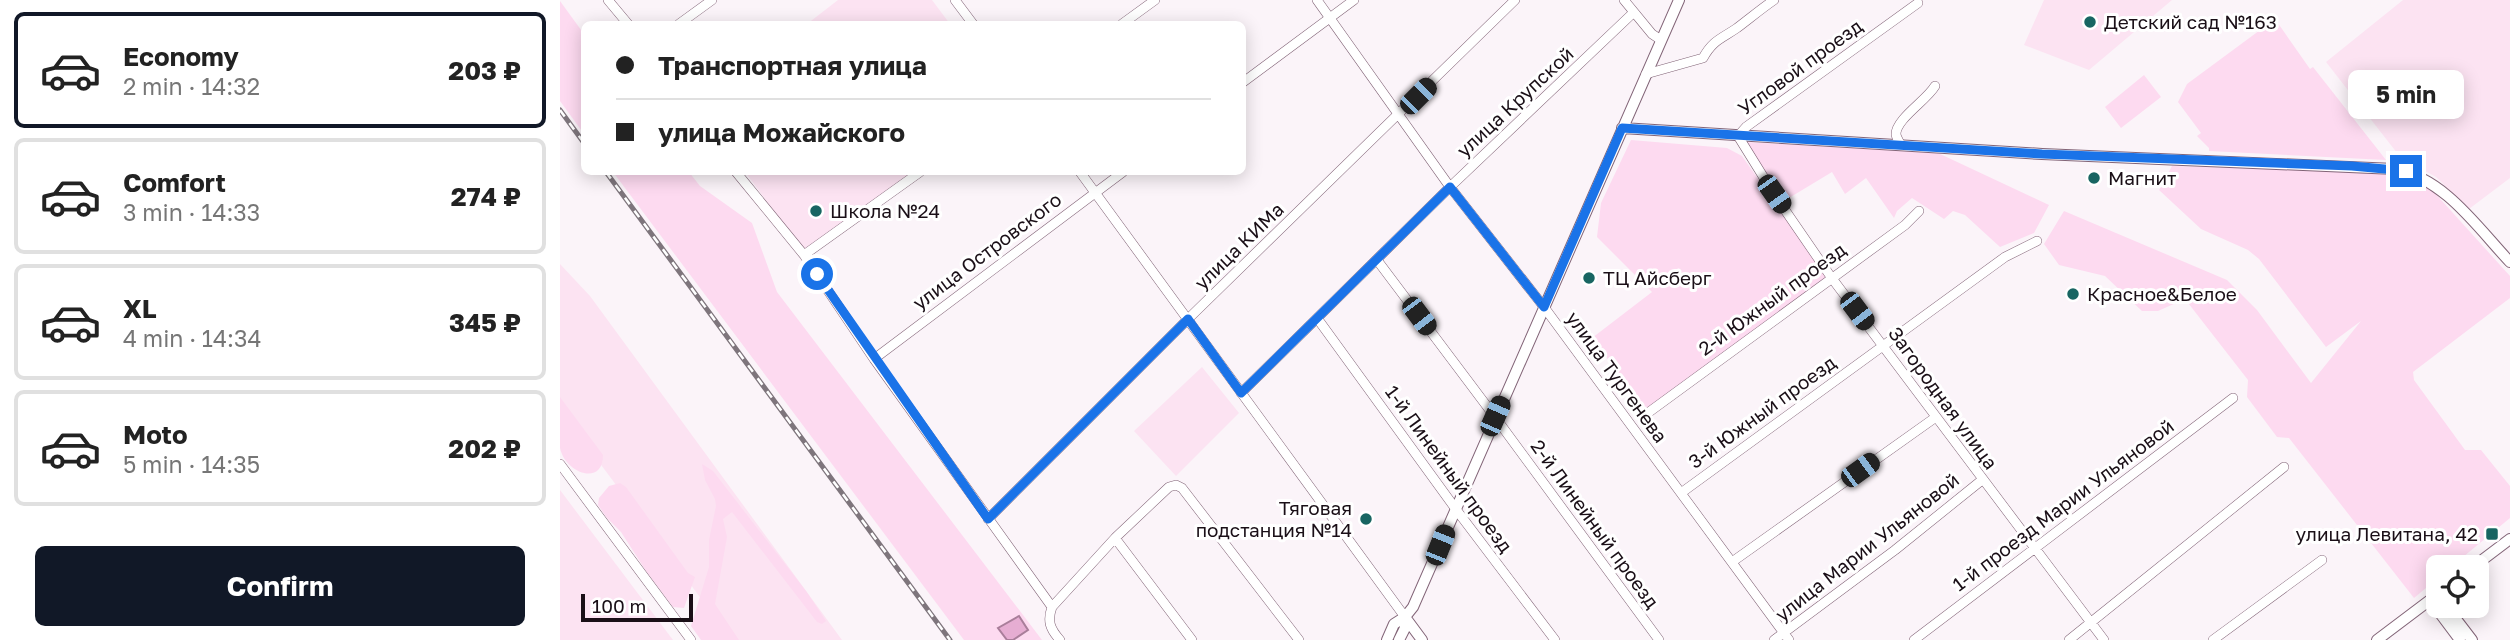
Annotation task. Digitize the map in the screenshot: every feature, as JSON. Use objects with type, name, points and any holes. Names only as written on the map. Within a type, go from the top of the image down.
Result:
[{"type":"main road","points":[[1387,640],[1394,624],[1405,617],[1413,607],[1679,0]]},
{"type":"main road","points":[[1622,128],[1738,136],[1898,139],[2042,154],[2395,169],[2417,175],[2436,186],[2510,262]]},
{"type":"main road","points":[[2489,555],[2510,539]]},
{"type":"main road","points":[[2377,640],[2426,603]]},
{"type":"main road","points":[[1399,640],[1405,628],[1405,617]]},
{"type":"main road","points":[[1405,617],[1422,640]]},
{"type":"main road","points":[[2448,618],[2460,640]]},
{"type":"main road","points":[[2455,618],[2472,640]]},
{"type":"main road","points":[[2461,618],[2472,640]]},
{"type":"street","points":[[608,0],[626,21]]},
{"type":"street","points":[[683,21],[712,0]]},
{"type":"street","points":[[955,0],[970,21]]},
{"type":"street","points":[[1126,21],[1155,0]]},
{"type":"street","name":"улица Тургенева","points":[[1317,0],[1450,187],[1544,307],[1787,637]]},
{"type":"street","points":[[1246,80],[1354,0]]},
{"type":"street","name":"улица КИМа","points":[[988,519],[1188,319],[1515,0]]},
{"type":"street","points":[[1625,0],[1651,34],[1661,40]]},
{"type":"street","points":[[1646,75],[1703,58],[1710,46],[1720,37],[1735,30],[1773,0]]},
{"type":"street","name":"Угловой проезд","points":[[1738,136],[1746,127],[1918,4]]},
{"type":"street","name":"улица Крупской","points":[[1241,393],[1450,187],[1633,13]]},
{"type":"street","points":[[1898,139],[1901,121],[1929,96],[1935,86]]},
{"type":"street","name":"Загородная улица","points":[[1738,136],[1831,277],[2104,640]]},
{"type":"street","points":[[738,175],[804,256],[874,359],[1052,607]]},
{"type":"street","points":[[804,256],[916,175]]},
{"type":"street","points":[[1082,175],[1405,617]]},
{"type":"street","name":"улица Островского","points":[[874,359],[1119,175]]},
{"type":"street","name":"2-й Южный проезд","points":[[1645,415],[1905,225],[1919,211]]},
{"type":"street","name":"3-й Южный проезд","points":[[1681,493],[2006,257],[2036,241]]},
{"type":"street","name":"2-й Линейный проезд","points":[[1377,260],[1495,416],[1658,640]]},
{"type":"street","name":"1-й Линейный проезд","points":[[1317,318],[1555,640]]},
{"type":"street","name":"1-й проезд Марии Ульяновой","points":[[1914,640],[2233,398]]},
{"type":"street","points":[[1732,562],[1936,417]]},
{"type":"street","points":[[560,464],[691,640]]},
{"type":"street","points":[[2069,640],[2284,467]]},
{"type":"street","name":"улица Марии Ульяновой","points":[[1774,640],[1787,637],[1982,480]]},
{"type":"street","points":[[1060,640],[1051,628],[1048,618],[1052,607],[1115,538],[1169,487],[1176,485],[1182,488],[1299,640]]},
{"type":"street","points":[[1115,538],[1192,640]]},
{"type":"street","points":[[2213,640],[2322,560]]},
{"type":"shaded area","points":[[838,0],[932,0],[948,21],[811,21]]},
{"type":"shaded area","name":"Детский сад №163","points":[[2044,0],[2172,0],[2089,70],[2024,45]]},
{"type":"shaded area","points":[[2403,0],[2510,0],[2510,178],[2469,209],[2436,177],[2401,158],[2326,62]]},
{"type":"shaded area","points":[[560,1],[581,30],[581,130],[560,101]]},
{"type":"shaded area","points":[[2275,19],[2310,69],[2313,67],[2386,160],[2209,151],[2197,136],[2201,133],[2178,102],[2187,84]]},
{"type":"shaded area","points":[[2144,75],[2161,97],[2121,128],[2105,107]]},
{"type":"shaded area","points":[[1631,140],[1727,148],[1742,156],[1827,276],[1646,411],[1592,338],[1652,292],[1597,237],[1601,203]]},
{"type":"shaded area","points":[[1745,144],[1938,153],[2049,205],[2034,233],[2000,247],[1965,215],[1953,211],[1944,219],[1912,198],[1897,211],[1894,218],[1866,178],[1845,194],[1832,172],[1784,201]]},
{"type":"shaded area","points":[[2172,166],[2358,172],[2410,177],[2433,191],[2510,276],[2510,298],[2413,372],[2414,380],[2465,450],[2481,450],[2510,486],[2510,518],[2465,555],[2426,555],[2426,588],[2414,598],[2289,438],[2277,437],[2247,397],[2248,380],[2185,299],[2158,311],[2142,311],[2105,276],[2059,265],[2044,244],[2064,211],[2227,280],[2257,310],[2311,383],[2361,321],[2326,347],[2259,259],[2248,250],[2201,229],[2159,190]]},
{"type":"shaded area","points":[[615,175],[691,175],[700,186],[752,223],[777,292],[1042,640],[964,640]]},
{"type":"shaded area","name":"Школа №24","points":[[747,175],[908,175],[803,250]]},
{"type":"shaded area","points":[[560,264],[590,296],[842,640],[732,640],[560,410]]},
{"type":"shaded area","points":[[1202,367],[1239,413],[1176,476],[1134,431]]},
{"type":"shaded area","points":[[560,397],[603,455],[597,471],[583,473],[563,457],[560,448]]},
{"type":"shaded area","points":[[702,464],[713,471],[826,621],[822,624],[817,622],[732,512],[723,519],[727,537],[715,604],[739,640],[701,640],[691,626],[709,567],[709,540],[716,506],[705,480]]},
{"type":"shaded area","points":[[620,483],[626,487],[688,573],[695,577],[684,608],[673,607],[621,532],[598,505],[599,498],[609,486]]},
{"type":"shaded area","points":[[560,490],[673,640],[560,640]]},
{"type":"shaded area","points":[[1019,616],[1028,630],[1013,640],[1007,640],[998,628]]},
{"type":"railway","points":[[560,110],[581,139]]},
{"type":"railway","points":[[608,175],[950,640]]},
{"type":"place","name":"Детский сад №163","points":[[2090,22]]},
{"type":"place","name":"Магнит","points":[[2094,178]]},
{"type":"place","name":"Школа №24","points":[[816,211]]},
{"type":"place","name":"ТЦ Айсберг","points":[[1589,278]]},
{"type":"place","name":"Красное&Белое","points":[[2073,294]]},
{"type":"place","name":"Тяговая подстанция №14","points":[[1366,519]]},
{"type":"place","name":"улица Левитана, 42","points":[[2492,534]]},
{"type":"route","points":[[817,274],[988,519],[1188,319],[1241,393],[1450,187],[1544,307],[1622,128],[2042,154],[2352,166],[2406,171]]}]
